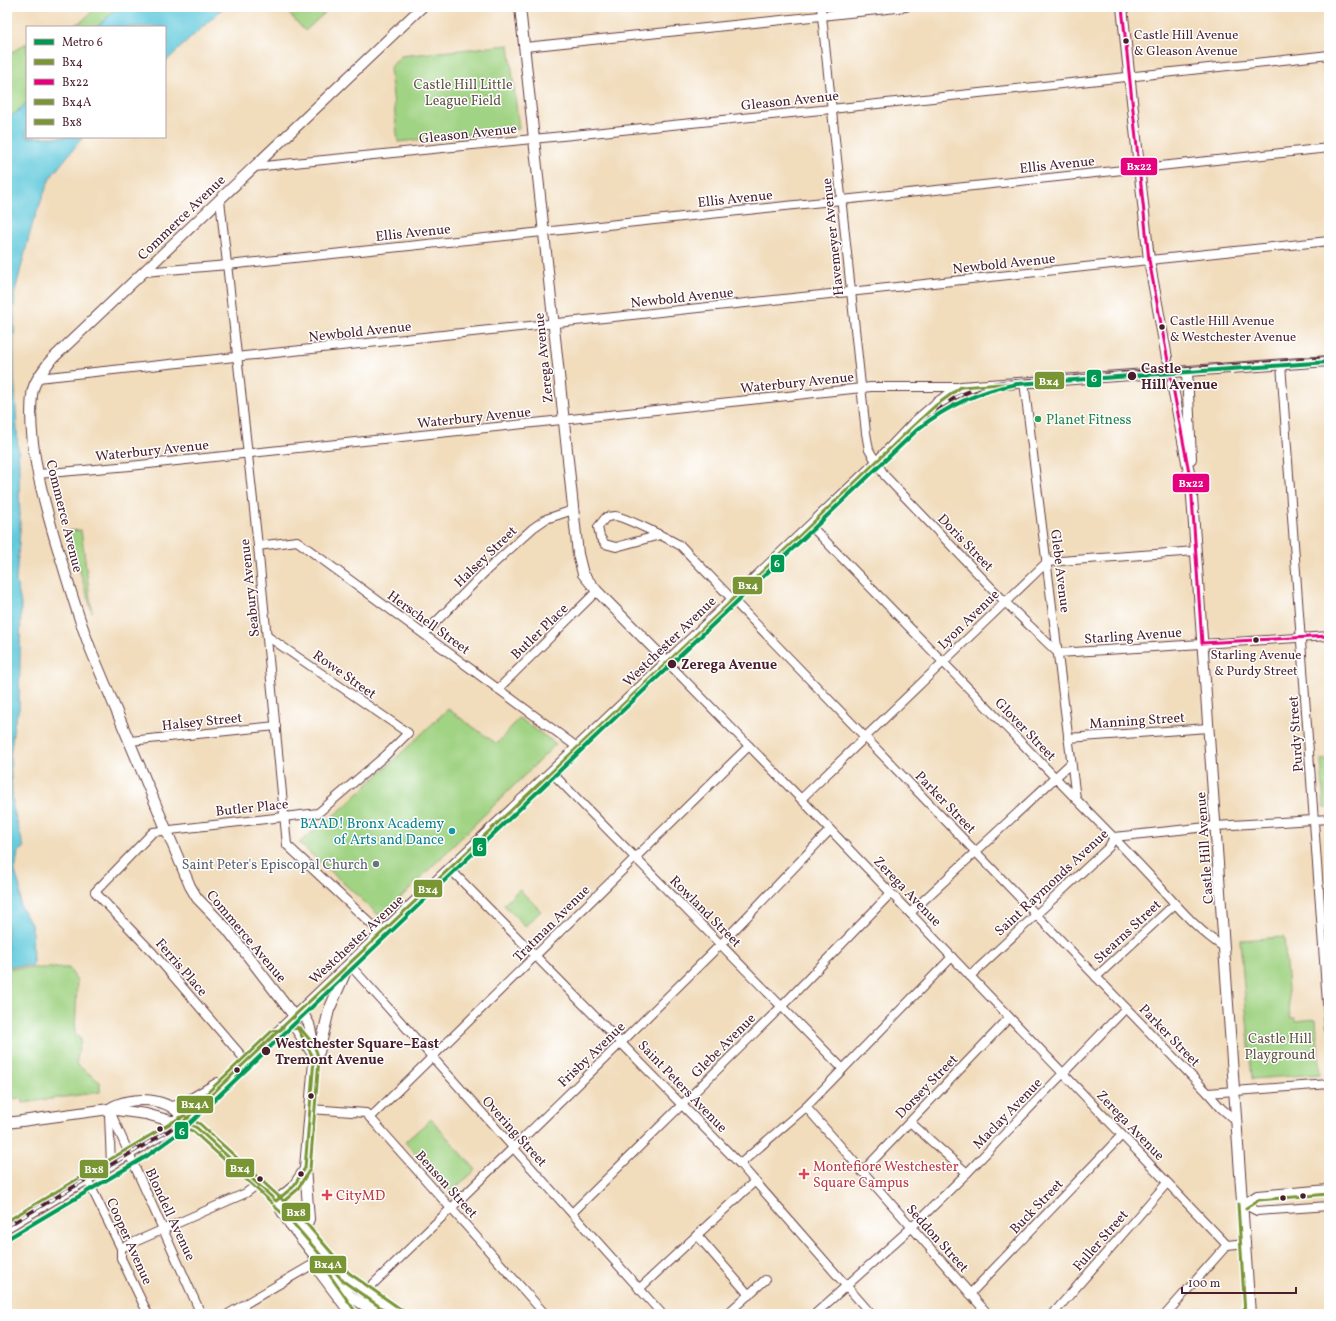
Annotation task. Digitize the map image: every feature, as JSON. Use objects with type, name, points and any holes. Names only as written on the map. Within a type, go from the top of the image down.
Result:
[{"type":"main road","name":"Commerce Avenue","points":[[294,1016],[227,929],[197,898],[93,656],[75,605],[48,517],[38,474],[32,423],[32,394],[38,378],[50,361],[422,7]]},
{"type":"main road","name":"Zerega Avenue","points":[[520,7],[578,554],[583,574],[667,662]]},
{"type":"main road","points":[[1122,7],[1149,260],[1167,358]]},
{"type":"main road","points":[[961,386],[1187,372],[1329,361]]},
{"type":"main road","points":[[1187,372],[1191,429],[1192,483]]},
{"type":"main road","name":"Castle Hill Avenue","points":[[1172,382],[1192,483],[1250,1314]]},
{"type":"main road","name":"Westchester Avenue","points":[[7,1227],[184,1121],[733,599],[876,462],[915,422],[937,402],[961,386]]},
{"type":"main road","points":[[314,1058],[319,1052],[329,1010],[349,964]]},
{"type":"main road","points":[[314,1058],[310,1048],[295,1027],[294,1016],[305,1017],[309,1024],[315,1050],[305,1168],[309,1219],[303,1234],[319,1264],[321,1274],[351,1314]]},
{"type":"main road","points":[[275,1035],[299,1033]]},
{"type":"main road","name":"Westchester Avenue","points":[[172,1107],[183,1104],[235,1073]]},
{"type":"main road","points":[[109,1109],[118,1103],[142,1100],[156,1102],[172,1107],[181,1114],[184,1121]]},
{"type":"main road","points":[[7,1123],[109,1109],[184,1121],[197,1128],[276,1201],[303,1234],[328,1256],[346,1277],[365,1292],[398,1314]]},
{"type":"main road","points":[[276,1201],[293,1188],[305,1168]]},
{"type":"main road","points":[[319,1264],[350,1296],[378,1314]]},
{"type":"street","name":"Havemeyer Avenue","points":[[821,7],[861,389],[870,450],[876,462]]},
{"type":"street","points":[[525,47],[906,7]]},
{"type":"street","name":"Gleason Avenue","points":[[254,166],[832,109],[1329,55]]},
{"type":"street","name":"Ellis Avenue","points":[[144,272],[228,265],[544,232],[1329,148]]},
{"type":"street","name":"Seabury Avenue","points":[[220,200],[258,546],[287,845],[382,934]]},
{"type":"street","name":"Newbold Avenue","points":[[38,378],[1329,241]]},
{"type":"street","name":"Purdy Street","points":[[1281,364],[1329,1030]]},
{"type":"street","name":"Glebe Avenue","points":[[1024,382],[1076,799]]},
{"type":"street","name":"Waterbury Avenue","points":[[38,474],[248,454],[861,389],[961,386]]},
{"type":"street","name":"Doris Street","points":[[876,462],[885,476],[1005,602],[1058,653]]},
{"type":"street","name":"Halsey Street","points":[[424,634],[488,569],[533,528],[546,519],[573,510]]},
{"type":"street","name":"Parker Street","points":[[660,535],[616,547],[605,544],[600,537],[598,527],[606,517],[616,516],[660,535],[681,546],[1221,1108],[1237,1122]]},
{"type":"street","name":"Glover Street","points":[[810,525],[1114,837],[1175,904],[1210,939],[1225,948]]},
{"type":"street","name":"Herschell Street","points":[[258,546],[297,541],[577,747]]},
{"type":"street","points":[[1047,562],[1196,550]]},
{"type":"street","name":"Lyon Avenue","points":[[800,799],[1047,562]]},
{"type":"street","name":"Butler Place","points":[[498,688],[598,591]]},
{"type":"street","name":"Rowe Street","points":[[267,636],[408,733]]},
{"type":"street","name":"Starling Avenue","points":[[1058,653],[1329,636]]},
{"type":"street","name":"Zerega Avenue","points":[[667,662],[891,893],[1121,1136],[1227,1245]]},
{"type":"street","name":"Halsey Street","points":[[130,741],[276,726]]},
{"type":"street","name":"Manning Street","points":[[1068,738],[1208,728]]},
{"type":"street","name":"Butler Place","points":[[95,892],[153,832],[318,813],[381,760],[408,733]]},
{"type":"street","name":"Tratman Avenue","points":[[370,1118],[749,746]]},
{"type":"street","points":[[910,913],[1072,763]]},
{"type":"street","name":"Rowland Street","points":[[551,772],[843,1068]]},
{"type":"street","name":"Saint Raymonds Avenue","points":[[970,976],[1109,847],[1114,837],[1216,826],[1329,818]]},
{"type":"street","name":"Frisby Avenue","points":[[365,1292],[721,944],[830,830]]},
{"type":"street","name":"Saint Peters Avenue","points":[[450,868],[740,1164],[870,1314]]},
{"type":"street","name":"Ferris Place","points":[[95,892],[156,956],[247,1062]]},
{"type":"street","name":"Glebe Avenue","points":[[572,1213],[782,1006],[891,893]]},
{"type":"street","name":"Stearns Street","points":[[1096,977],[1175,904]]},
{"type":"street","points":[[740,1164],[806,1107],[952,957]]},
{"type":"street","name":"Overing Street","points":[[349,964],[572,1213],[639,1289],[658,1313]]},
{"type":"street","name":"Maclay Avenue","points":[[815,1314],[911,1228],[967,1173],[1126,1008]]},
{"type":"street","name":"Dorsey Street","points":[[862,1172],[1009,1018]]},
{"type":"street","points":[[1208,1093],[1329,1084]]},
{"type":"street","name":"Seddon Street","points":[[806,1107],[988,1314]]},
{"type":"street","points":[[109,1109],[111,1165]]},
{"type":"street","name":"Blondell Avenue","points":[[109,1109],[202,1314]]},
{"type":"street","name":"Benson Street","points":[[310,1109],[366,1113],[545,1314]]},
{"type":"street","points":[[910,1122],[967,1173]]},
{"type":"street","name":"Buck Street","points":[[970,1294],[1121,1136]]},
{"type":"street","name":"Cooper Avenue","points":[[87,1179],[121,1248],[121,1258],[148,1314]]},
{"type":"street","points":[[639,1289],[755,1181]]},
{"type":"street","name":"Fuller Street","points":[[1053,1314],[1167,1183]]},
{"type":"street","points":[[121,1248],[246,1193],[258,1184]]},
{"type":"street","points":[[1243,1204],[1257,1195],[1329,1189]]},
{"type":"street","points":[[1243,1204],[1257,1211],[1329,1206]]},
{"type":"street","points":[[697,1235],[748,1295]]},
{"type":"street","points":[[1166,1314],[1227,1245],[1246,1244]]},
{"type":"street","points":[[228,1314],[319,1264],[328,1256]]},
{"type":"street","points":[[727,1314],[765,1280]]},
{"type":"green space","points":[[97,7],[118,7],[98,26],[73,26],[82,21]]},
{"type":"green space","points":[[283,7],[331,7],[305,31]]},
{"type":"green space","points":[[26,44],[26,104],[7,120],[7,55]]},
{"type":"green space","name":"Castle Hill Little League Field","points":[[509,45],[519,129],[398,142],[390,68],[401,56]]},
{"type":"green space","points":[[81,530],[92,612],[68,531]]},
{"type":"green space","points":[[448,709],[497,744],[519,718],[556,744],[381,917],[299,843],[344,807]]},
{"type":"green space","points":[[1329,759],[1329,808],[1324,808],[1321,760]]},
{"type":"green space","points":[[519,889],[541,911],[525,926],[504,905]]},
{"type":"green space","name":"Castle Hill Playground","points":[[1284,937],[1290,1018],[1295,1018],[1296,1021],[1316,1019],[1320,1074],[1252,1079],[1240,940]]},
{"type":"green space","points":[[7,968],[69,968],[77,981],[75,1035],[81,1039],[76,1064],[100,1082],[100,1092],[23,1103],[22,1098],[7,1099]]},
{"type":"green space","points":[[431,1119],[476,1170],[450,1192],[405,1142]]},
{"type":"water","points":[[118,7],[224,7],[166,61],[166,26],[98,26]]},
{"type":"water","points":[[26,104],[26,138],[82,138],[50,178],[32,225],[14,295],[14,373],[19,467],[20,530],[16,580],[21,604],[19,709],[14,724],[10,758],[13,808],[24,848],[18,852],[15,872],[20,887],[20,906],[32,925],[33,966],[7,966],[7,120]]},
{"type":"railway","points":[[7,1226],[168,1131],[210,1098],[915,426],[945,403],[967,392],[991,384],[1003,382],[1329,358]]},
{"type":"metro line","name":"6","points":[[7,1239],[147,1156],[184,1129],[929,420],[964,400],[1017,384],[1329,362]]},
{"type":"transit line","name":"Bx22","points":[[1122,7],[1149,260],[1191,483],[1202,643]]},
{"type":"transit line","name":"Bx4","points":[[294,1016],[297,1027],[314,1059],[305,1168],[293,1187],[276,1201],[197,1128],[184,1121],[275,1034],[640,688],[935,406],[961,387],[1329,361]]},
{"type":"transit line","name":"Bx22","points":[[1202,643],[1329,636]]},
{"type":"transit line","name":"Bx4A","points":[[272,1203],[194,1132],[181,1125],[179,1120],[272,1031],[300,1028],[314,1045],[319,1059],[310,1169],[297,1190],[284,1201]]},
{"type":"transit line","name":"Bx8","points":[[7,1221],[181,1117]]},
{"type":"transit line","name":"Bx8","points":[[186,1117],[200,1124],[299,1215],[349,1273],[402,1310]]},
{"type":"transit line","name":"Bx4A","points":[[1246,1208],[1259,1200],[1329,1194]]},
{"type":"transit line","name":"Bx4A","points":[[1238,1204],[1245,1314]]},
{"type":"transit line","name":"Bx4A","points":[[274,1206],[292,1222],[343,1281],[390,1314]]},
{"type":"transit line","name":"Bx8","points":[[326,1270],[355,1311]]},
{"type":"place","name":"Castle Hill Avenue & Gleason Avenue","points":[[1126,41]]},
{"type":"place","name":"Castle Hill Avenue & Westchester Avenue","points":[[1162,327]]},
{"type":"place","name":"Castle Hill Avenue","points":[[1132,376]]},
{"type":"place","name":"Planet Fitness","points":[[1038,419]]},
{"type":"place","name":"Starling Avenue & Purdy Street","points":[[1256,640]]},
{"type":"place","name":"Zerega Avenue","points":[[672,664]]},
{"type":"place","name":"BAAD! Bronx Academy of Arts and Dance","points":[[452,831]]},
{"type":"place","name":"Saint Peter's Episcopal Church","points":[[376,864]]},
{"type":"place","name":"Westchester Square–East Tremont Avenue","points":[[266,1051]]},
{"type":"place","name":"Montefiore Westchester Square Campus","points":[[804,1174]]},
{"type":"place","name":"CityMD","points":[[327,1195]]}]
